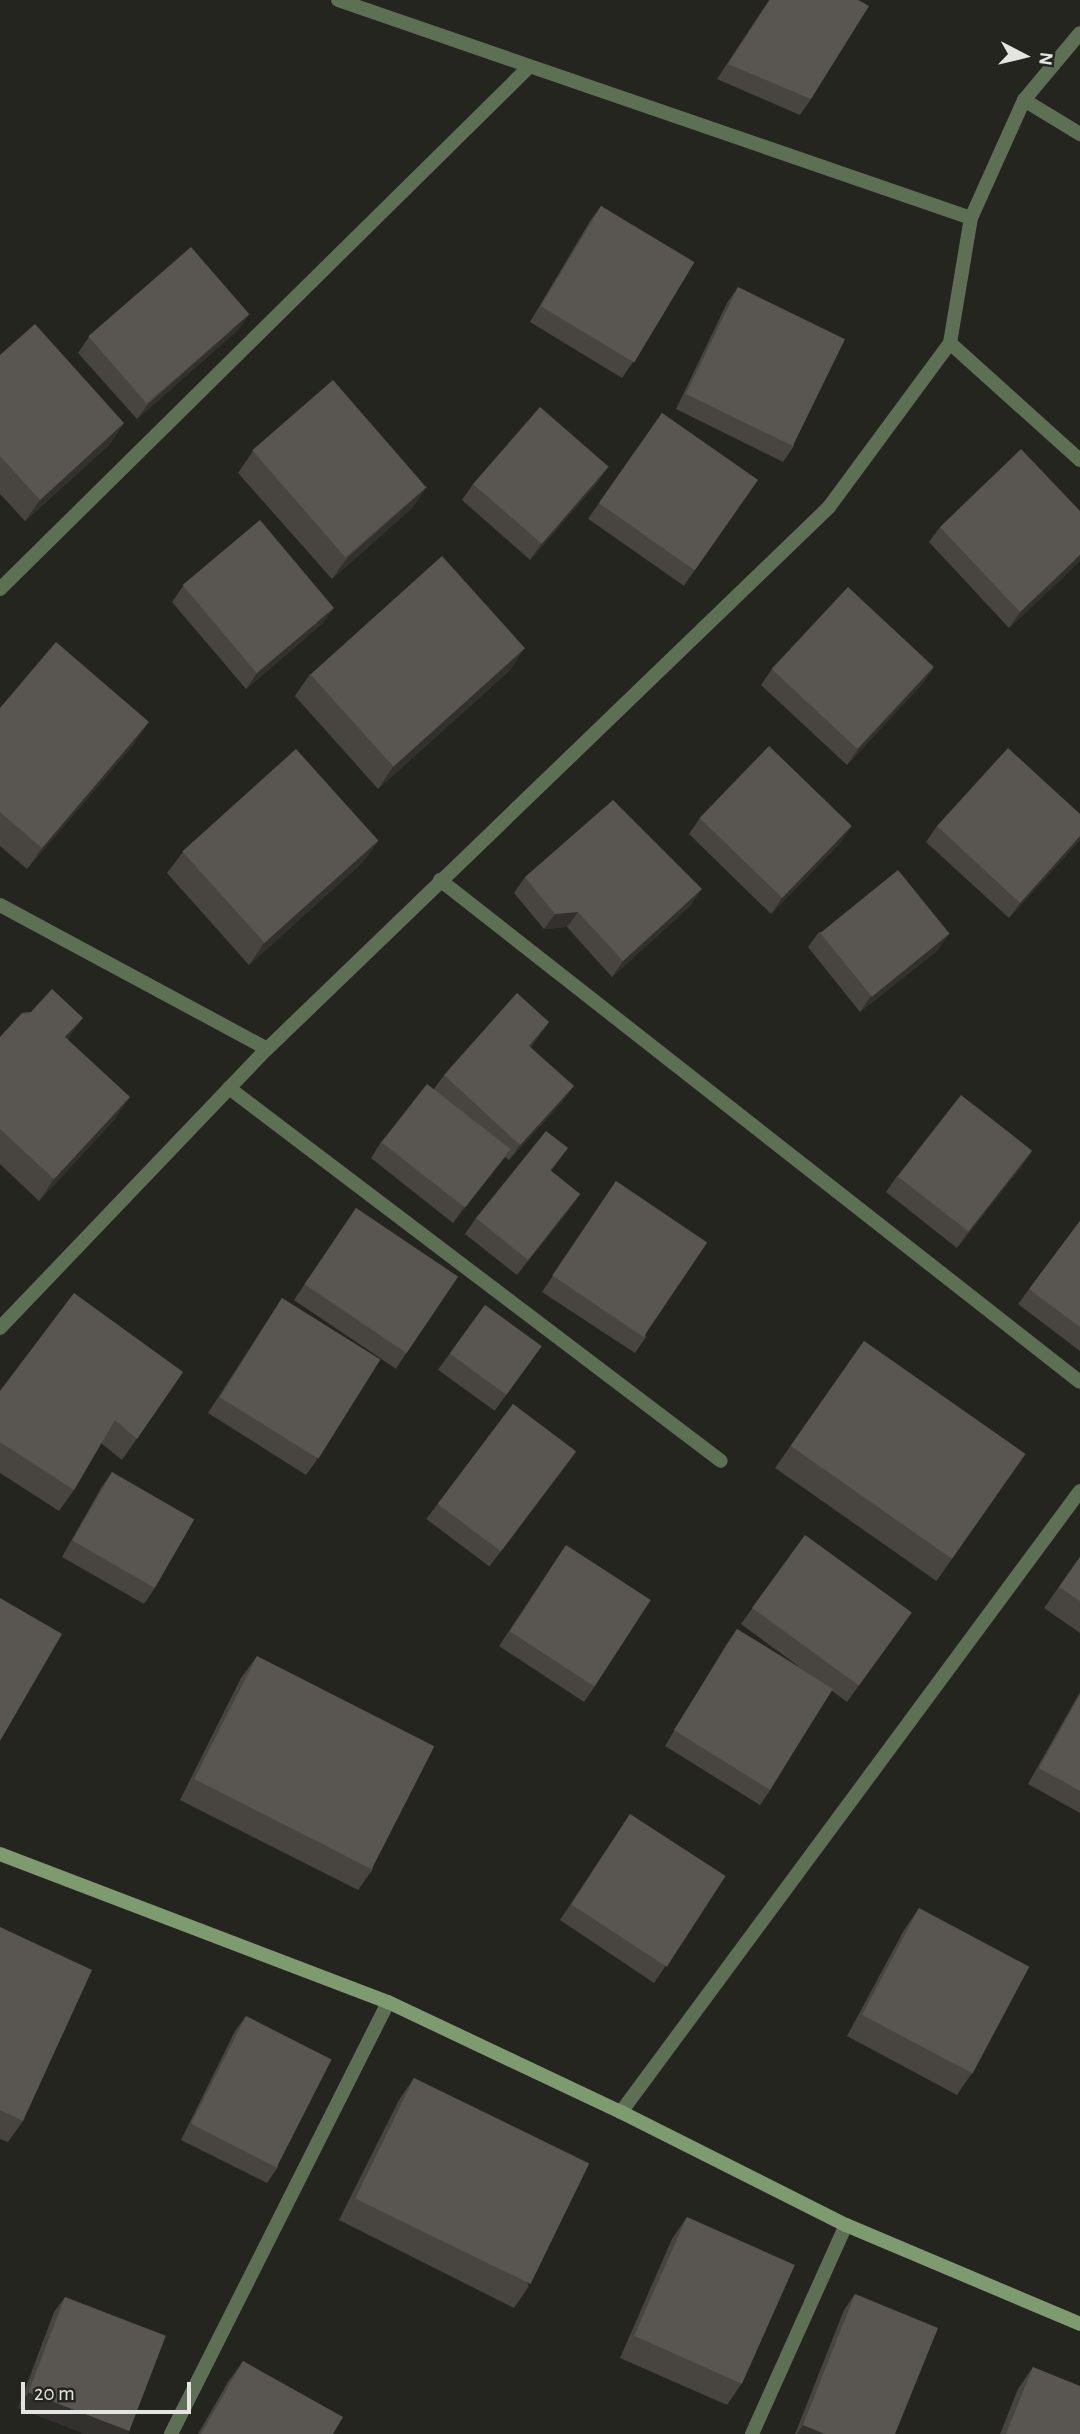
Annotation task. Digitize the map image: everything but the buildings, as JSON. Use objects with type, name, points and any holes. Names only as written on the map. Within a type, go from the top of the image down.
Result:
[{"type":"street","points":[[338,0],[528,68],[971,218]]},
{"type":"street","points":[[0,1328],[267,1049],[829,507],[950,343],[971,218],[1024,100],[1080,33]]},
{"type":"street","points":[[0,589],[528,68]]},
{"type":"street","points":[[1024,100],[1080,134]]},
{"type":"street","points":[[950,343],[1080,460]]},
{"type":"street","points":[[440,880],[1080,1381]]},
{"type":"street","points":[[0,905],[267,1049]]},
{"type":"street","points":[[229,1088],[721,1461]]},
{"type":"street","points":[[621,2112],[1080,1491]]},
{"type":"street","points":[[0,1854],[388,2002],[621,2112],[846,2225],[1080,2324]]},
{"type":"street","points":[[171,2434],[388,2002]]},
{"type":"street","points":[[752,2434],[846,2225]]}]
